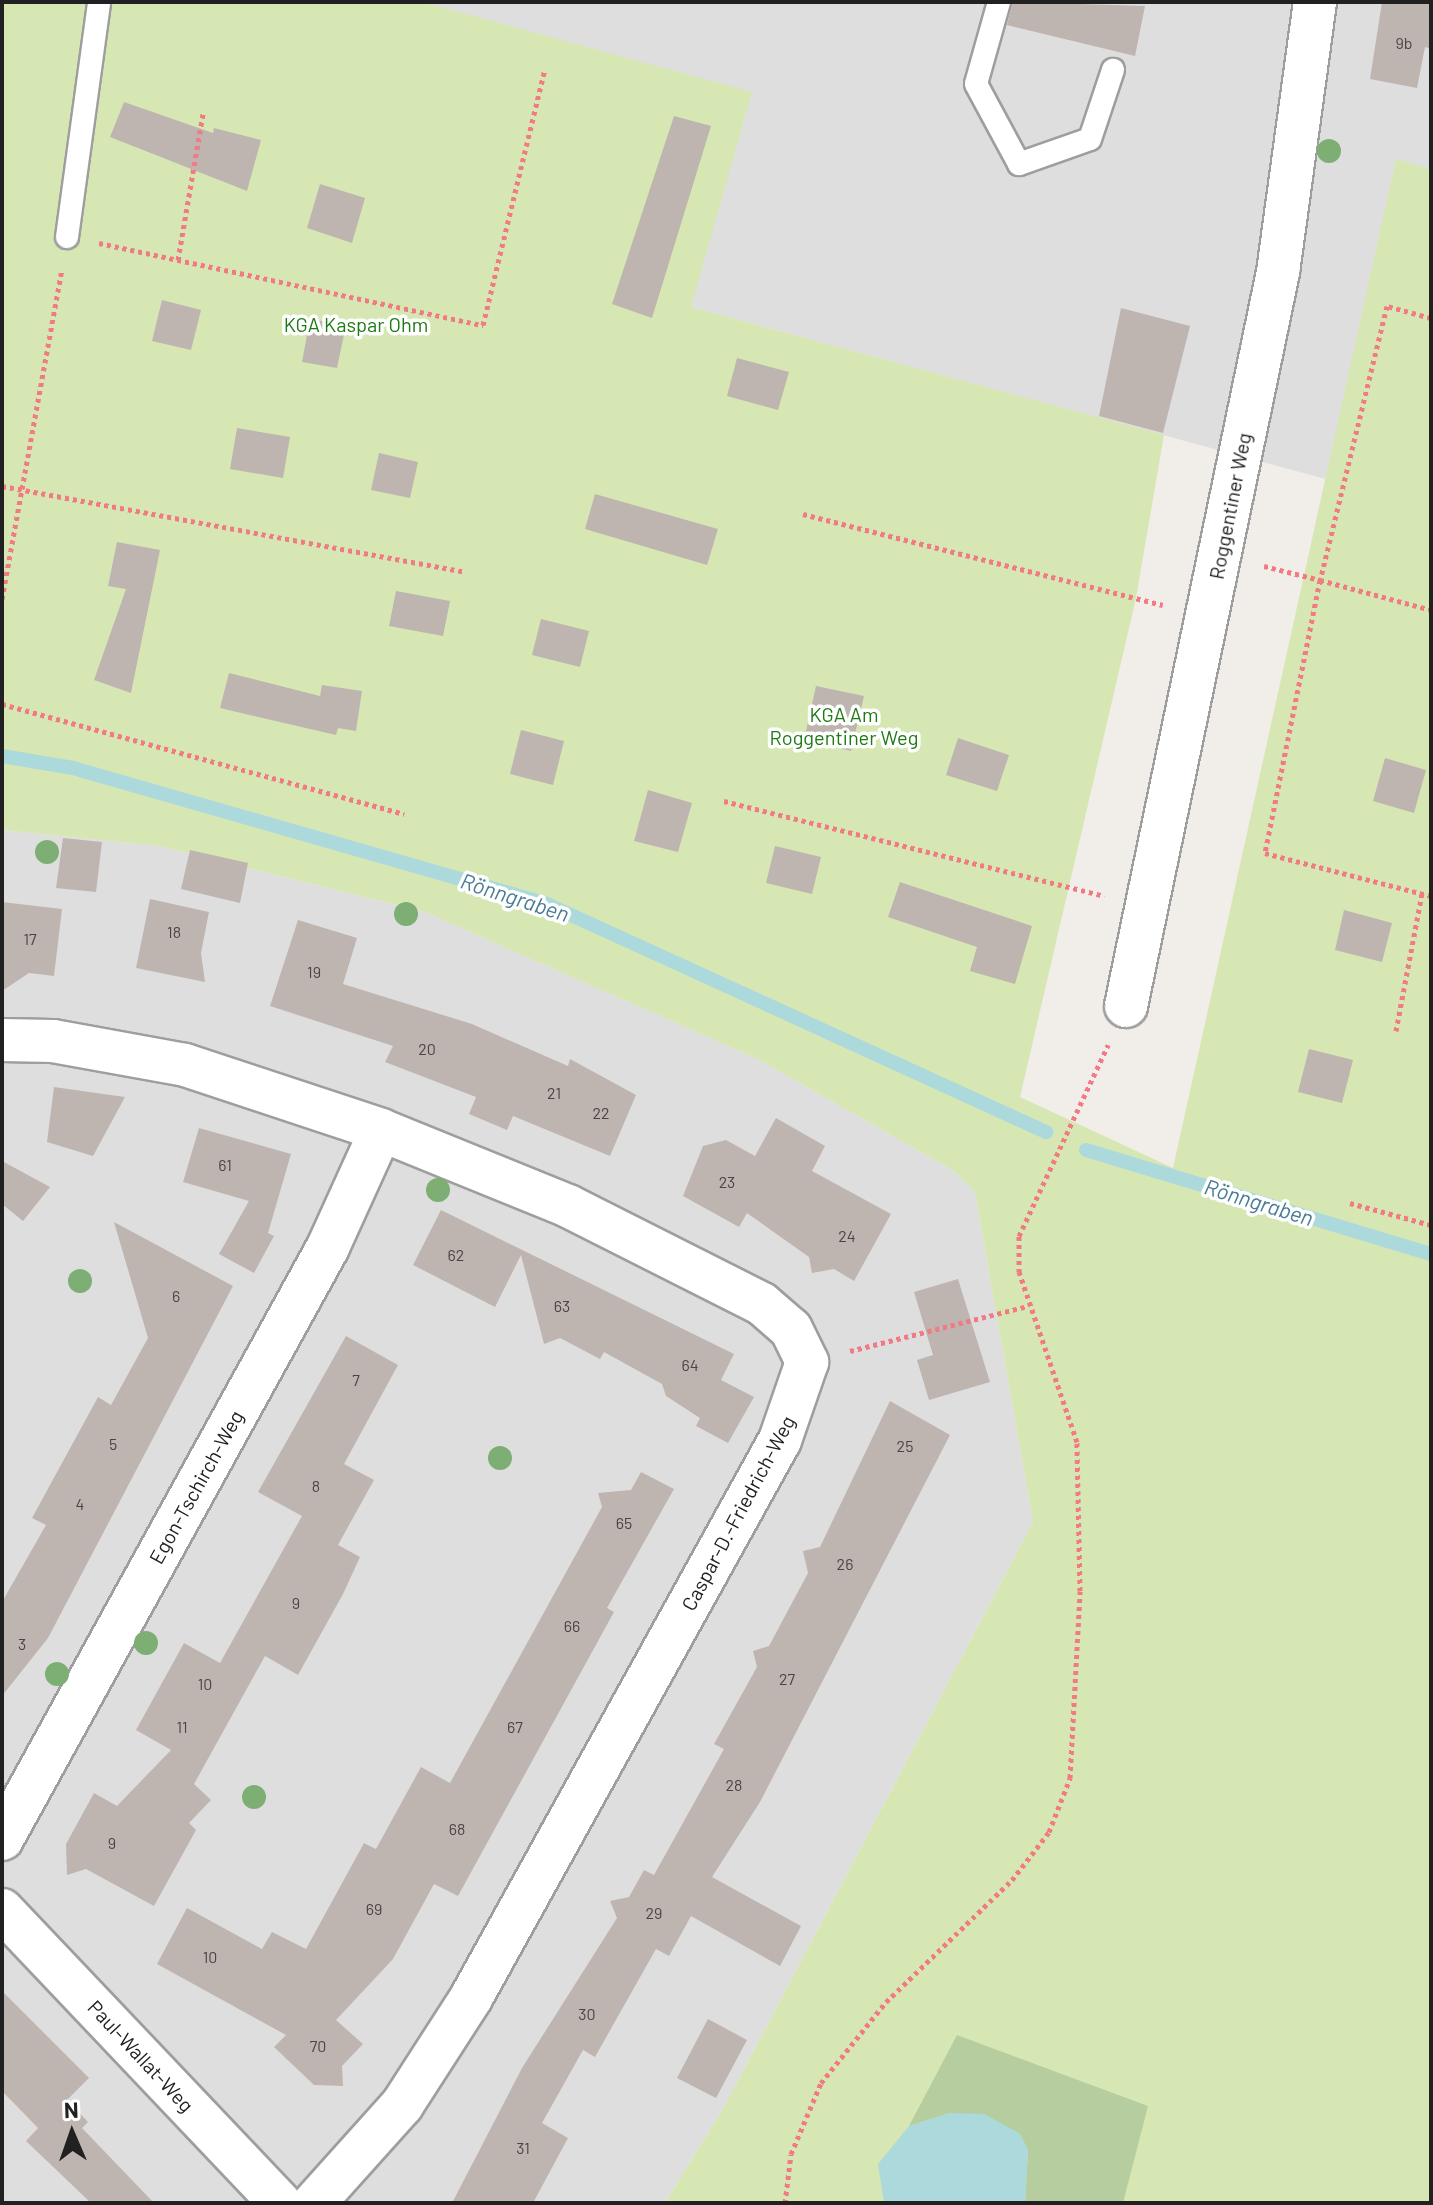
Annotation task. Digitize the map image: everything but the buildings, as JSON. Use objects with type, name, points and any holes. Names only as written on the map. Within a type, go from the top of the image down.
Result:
[{"type":"street","name":"Roggentiner Weg","points":[[1126,1006],[1278,272],[1315,2]]},
{"type":"street","points":[[2,1040],[53,1041],[185,1065],[381,1130],[568,1206],[762,1304],[791,1329],[807,1362]]},
{"type":"street","name":"Egon-Tschirch-Weg","points":[[2,1839],[328,1247],[381,1130]]},
{"type":"street","name":"Caspar-D.-Friedrich-Weg","points":[[314,2203],[402,2105],[471,1998],[780,1440],[807,1362]]},
{"type":"street","name":"Paul-Wallat-Weg","points":[[2,1910],[280,2203]]},
{"type":"lane","points":[[67,237],[99,2]]},
{"type":"lane","points":[[999,2],[976,84],[1019,164],[1090,139],[1113,70]]},
{"type":"path","points":[[2,599],[67,237],[483,325],[545,69]]},
{"type":"path","points":[[178,260],[203,113]]},
{"type":"path","points":[[1431,318],[1387,306],[1320,580],[1265,853],[1431,896]]},
{"type":"path","points":[[2,486],[462,571]]},
{"type":"path","points":[[803,514],[1208,616]]},
{"type":"path","points":[[1220,555],[1431,610]]},
{"type":"path","points":[[2,704],[404,814]]},
{"type":"path","points":[[724,801],[1147,907]]},
{"type":"path","points":[[1396,1031],[1422,893]]},
{"type":"path","points":[[785,2203],[791,2154],[821,2083],[886,2002],[1012,1880],[1049,1832],[1070,1778],[1080,1591],[1077,1442],[1028,1306],[1019,1236],[1126,1006]]},
{"type":"path","points":[[1350,1203],[1431,1225]]},
{"type":"path","points":[[807,1362],[1028,1306]]},
{"type":"shaded area","points":[[423,2],[1431,2],[1431,169],[1396,160],[1329,480],[691,307]]},
{"type":"shaded area","points":[[2,830],[159,846],[425,912],[760,1060],[954,1171],[975,1192],[1033,1522],[724,2107],[665,2203],[2,2203]]},
{"type":"green space","points":[[2,2],[423,2],[752,92],[691,307],[1164,435],[1136,598],[1020,1097],[1173,1168],[1396,159],[1431,169],[1431,2203],[665,2203],[724,2107],[1033,1522],[975,1192],[954,1171],[760,1060],[425,912],[159,846],[2,830]]},
{"type":"green space","points":[[957,2035],[1148,2106],[1123,2203],[1025,2203],[1028,2150],[1019,2133],[950,2113],[909,2126]]},
{"type":"water","points":[[950,2113],[984,2114],[1019,2133],[1028,2150],[1025,2203],[884,2203],[878,2164],[909,2126]]},
{"type":"waterway","name":"Rönngraben","points":[[2,756],[73,768],[547,904],[1046,1132]]},
{"type":"waterway","name":"Rönngraben","points":[[1086,1150],[1431,1254]]},
{"type":"park label","name":"KGA Kaspar Ohm","points":[[356,324]]},
{"type":"park label","name":"KGA Am Roggentiner Weg","points":[[844,726]]}]
